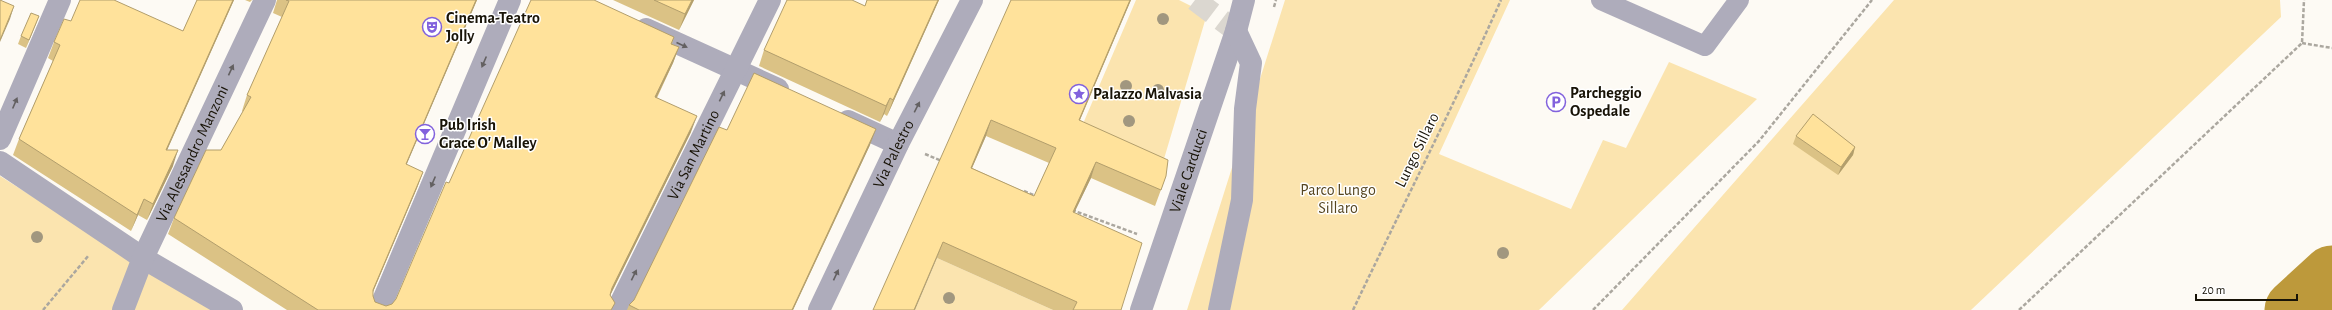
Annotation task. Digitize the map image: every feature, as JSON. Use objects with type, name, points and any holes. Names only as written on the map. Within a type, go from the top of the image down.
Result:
[{"type":"street","points":[[0,139],[60,0]]},
{"type":"street","name":"Via Alessandro Manzoni","points":[[123,310],[143,258],[264,0]]},
{"type":"street","points":[[379,310],[510,0]]},
{"type":"street","name":"Via San Martino","points":[[617,310],[770,0]]},
{"type":"street","name":"Via Palestro","points":[[819,310],[898,144],[972,0]]},
{"type":"street","name":"Viale Carducci","points":[[1141,310],[1236,31],[1244,0]]},
{"type":"street","points":[[631,22],[796,97]]},
{"type":"street","points":[[1219,310],[1242,200],[1245,109],[1250,63],[1236,31]]},
{"type":"street","points":[[833,114],[898,144]]},
{"type":"street","points":[[0,162],[143,258],[232,310]]},
{"type":"lane","points":[[1601,0],[1705,46],[1739,0]]},
{"type":"path","name":"Lungo Sillaro","points":[[1353,310],[1432,144],[1460,93],[1501,0]]},
{"type":"path","points":[[1593,310],[1759,141],[1872,0]]},
{"type":"path","points":[[2019,310],[2302,43],[2304,0]]},
{"type":"path","points":[[2302,43],[2332,48]]},
{"type":"path","points":[[898,144],[950,163]]},
{"type":"path","points":[[1016,188],[1038,197]]},
{"type":"path","points":[[1068,208],[1163,245]]},
{"type":"path","points":[[43,310],[108,234]]},
{"type":"green space","points":[[1136,0],[1179,0],[1207,14],[1161,169],[1079,133]]},
{"type":"green space","name":"Parco Lungo Sillaro","points":[[1285,0],[1510,0],[1439,154],[1571,209],[1603,140],[1626,148],[1669,62],[1757,99],[1539,310],[1187,310]]},
{"type":"green space","points":[[1894,0],[2280,0],[2281,17],[1971,310],[1622,310]]},
{"type":"green space","points":[[0,176],[211,310],[0,310]]},
{"type":"green space","points":[[937,258],[1053,310],[915,310]]},
{"type":"building","points":[[0,0],[14,6],[0,40]]},
{"type":"building","points":[[80,0],[114,0],[183,31],[197,0],[233,0],[166,150],[178,150],[153,204],[144,199],[137,215],[19,139],[60,45],[54,42],[64,19],[71,21]]},
{"type":"building","points":[[286,0],[476,0],[406,164],[423,172],[373,290],[375,302],[386,306],[392,304],[396,299],[446,182],[449,183],[531,0],[594,0],[674,37],[671,44],[679,47],[655,97],[697,116],[612,288],[610,295],[615,303],[611,310],[318,310],[174,218],[206,150],[221,150],[251,97],[247,95],[289,1]]},
{"type":"building","points":[[654,0],[692,0],[685,14]]},
{"type":"building","points":[[787,0],[852,0],[865,6],[867,0],[938,0],[893,100],[890,98],[886,106],[764,50]]},
{"type":"building","points":[[1011,0],[1130,0],[1079,120],[1168,160],[1166,176],[1161,190],[1096,162],[1073,212],[1142,243],[1121,310],[1073,310],[1077,302],[943,242],[914,310],[873,310]],"holes":[[[991,120],[1056,148],[1034,196],[971,168]]]},
{"type":"building","points":[[31,13],[39,16],[29,40],[21,36]]},
{"type":"building","points":[[754,73],[876,129],[792,310],[639,310],[629,305],[634,300],[719,127],[727,130]]},
{"type":"building","points":[[1813,114],[1855,147],[1841,167],[1796,136]]},
{"type":"waterway","points":[[2295,310],[2332,276]]},
{"type":"tunnel","points":[[1195,0],[1236,31]]},
{"type":"place","name":"Cinema-Teatro Jolly","points":[[432,27]]},
{"type":"place","name":"Palazzo Malvasia","points":[[1079,94]]},
{"type":"place","name":"Parcheggio Ospedale","points":[[1556,102]]},
{"type":"place","name":"Pub Irish Grace O' Malley","points":[[425,134]]}]
